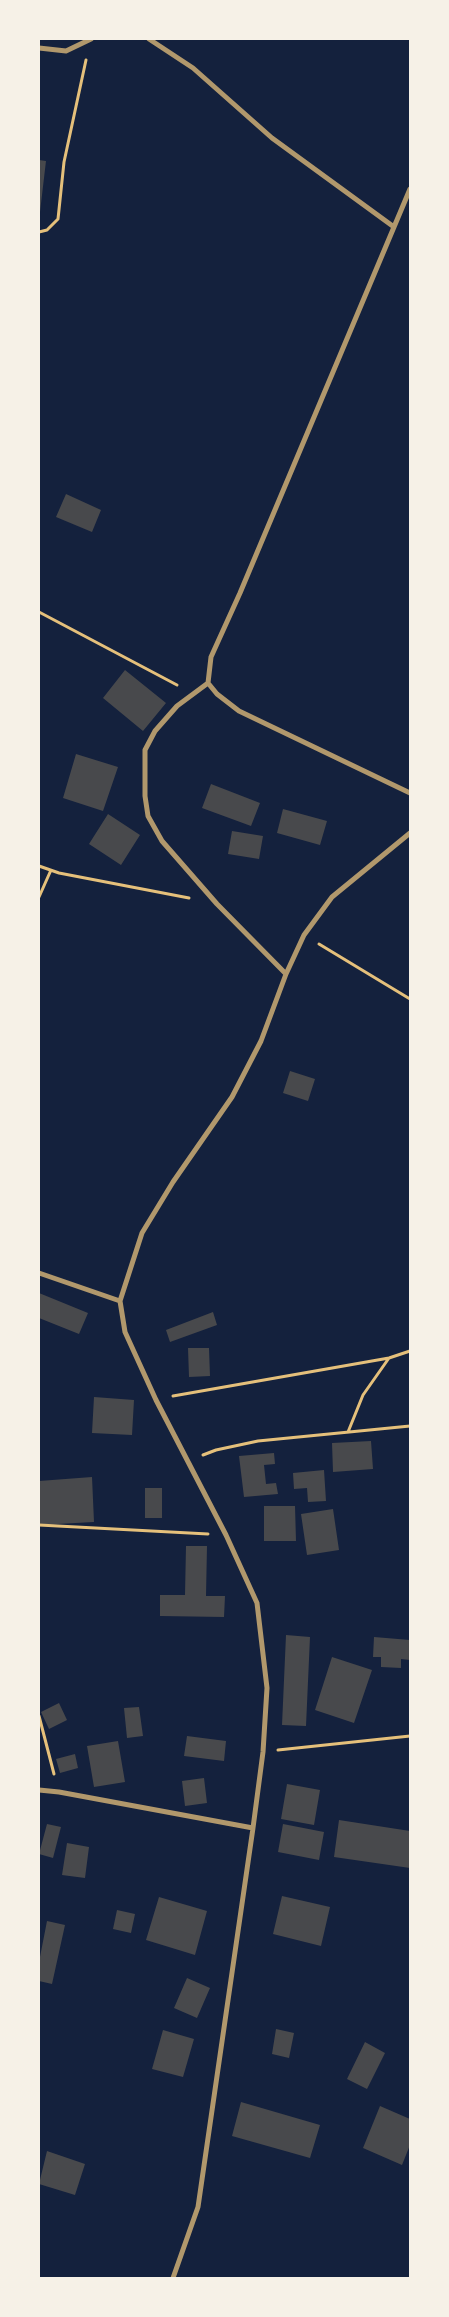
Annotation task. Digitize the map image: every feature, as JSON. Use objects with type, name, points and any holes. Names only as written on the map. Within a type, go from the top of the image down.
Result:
[{"type":"street","points":[[39,48],[66,52],[91,39]]},
{"type":"street","points":[[149,39],[193,68],[272,138],[394,227]]},
{"type":"street","points":[[286,974],[217,904],[162,840],[148,816],[145,796],[145,750],[155,731],[177,706],[208,684],[211,657],[248,574],[410,190]]},
{"type":"street","points":[[208,684],[217,694],[239,711],[410,793]]},
{"type":"street","points":[[173,2278],[198,2207],[253,1828],[263,1752],[267,1688],[257,1603],[226,1535],[156,1400],[125,1332],[120,1301],[142,1233],[173,1182],[232,1097],[261,1041],[286,974],[304,934],[332,897],[410,833]]},
{"type":"street","points":[[39,1273],[120,1301]]},
{"type":"street","points":[[39,1790],[59,1792],[253,1828]]},
{"type":"path","points":[[39,232],[48,230],[58,219],[64,162],[91,39]]},
{"type":"path","points":[[39,612],[194,694]]},
{"type":"path","points":[[39,866],[217,904]]},
{"type":"path","points":[[39,897],[51,870]]},
{"type":"path","points":[[304,934],[410,999]]},
{"type":"path","points":[[156,1400],[389,1358],[410,1351]]},
{"type":"path","points":[[348,1432],[364,1395],[389,1358]]},
{"type":"path","points":[[187,1462],[216,1450],[258,1441],[410,1426]]},
{"type":"path","points":[[39,1525],[226,1535]]},
{"type":"path","points":[[39,1716],[59,1792]]},
{"type":"path","points":[[263,1752],[410,1736]]},
{"type":"building","points":[[39,160],[46,161],[40,212],[39,212]]},
{"type":"building","points":[[66,494],[101,510],[92,532],[56,517]]},
{"type":"building","points":[[125,670],[166,703],[143,731],[103,698]]},
{"type":"building","points":[[76,754],[118,767],[103,811],[63,798]]},
{"type":"building","points":[[211,784],[260,803],[251,826],[202,808]]},
{"type":"building","points":[[283,809],[327,821],[320,845],[277,833]]},
{"type":"building","points":[[108,814],[140,835],[121,865],[89,844]]},
{"type":"building","points":[[232,831],[263,836],[259,859],[228,854]]},
{"type":"building","points":[[290,1071],[315,1079],[308,1101],[283,1093]]},
{"type":"building","points":[[39,1293],[88,1313],[79,1334],[39,1318]]},
{"type":"building","points":[[213,1312],[217,1325],[170,1342],[166,1330]]},
{"type":"building","points":[[188,1348],[209,1348],[210,1376],[189,1377]]},
{"type":"building","points":[[94,1397],[134,1400],[132,1435],[92,1433]]},
{"type":"building","points":[[371,1441],[373,1469],[333,1472],[332,1443]]},
{"type":"building","points":[[274,1453],[275,1464],[264,1465],[266,1484],[276,1483],[278,1494],[244,1497],[239,1456]]},
{"type":"building","points":[[324,1470],[326,1501],[308,1502],[307,1488],[294,1489],[293,1473]]},
{"type":"building","points":[[92,1477],[94,1522],[39,1525],[39,1481]]},
{"type":"building","points":[[145,1488],[162,1488],[162,1518],[145,1518]]},
{"type":"building","points":[[264,1506],[295,1506],[296,1541],[264,1541]]},
{"type":"building","points":[[333,1509],[339,1550],[307,1555],[301,1514]]},
{"type":"building","points":[[186,1546],[207,1546],[206,1596],[225,1596],[224,1617],[160,1616],[160,1595],[185,1595]]},
{"type":"building","points":[[286,1635],[310,1637],[306,1726],[282,1725]]},
{"type":"building","points":[[374,1637],[410,1640],[410,1660],[401,1659],[401,1668],[381,1667],[381,1657],[373,1657]]},
{"type":"building","points":[[332,1657],[372,1670],[354,1723],[315,1710]]},
{"type":"building","points":[[59,1703],[67,1720],[49,1729],[41,1712]]},
{"type":"building","points":[[139,1707],[143,1736],[127,1738],[124,1708]]},
{"type":"building","points":[[187,1736],[226,1741],[224,1761],[184,1756]]},
{"type":"building","points":[[118,1741],[125,1782],[94,1787],[87,1746]]},
{"type":"building","points":[[75,1754],[78,1768],[60,1773],[56,1759]]},
{"type":"building","points":[[204,1778],[207,1803],[185,1806],[182,1781]]},
{"type":"building","points":[[287,1784],[320,1790],[314,1825],[281,1819]]},
{"type":"building","points":[[339,1820],[410,1831],[410,1868],[334,1857]]},
{"type":"building","points":[[47,1824],[61,1827],[53,1858],[39,1854]]},
{"type":"building","points":[[283,1824],[324,1832],[319,1860],[278,1852]]},
{"type":"building","points":[[67,1843],[89,1847],[85,1878],[62,1875]]},
{"type":"building","points":[[282,1896],[330,1907],[321,1946],[273,1934]]},
{"type":"building","points":[[159,1897],[207,1911],[195,1955],[146,1940]]},
{"type":"building","points":[[117,1910],[135,1914],[131,1933],[113,1929]]},
{"type":"building","points":[[47,1921],[65,1925],[52,1984],[39,1981],[39,1962]]},
{"type":"building","points":[[187,1978],[210,1988],[197,2018],[174,2008]]},
{"type":"building","points":[[276,2029],[294,2033],[289,2058],[272,2054]]},
{"type":"building","points":[[163,2030],[194,2039],[183,2077],[152,2069]]},
{"type":"building","points":[[365,2042],[385,2053],[367,2089],[347,2079]]},
{"type":"building","points":[[241,2102],[320,2125],[310,2158],[232,2136]]},
{"type":"building","points":[[380,2106],[410,2119],[410,2145],[402,2165],[363,2148]]},
{"type":"building","points":[[47,2151],[85,2164],[75,2195],[39,2184]]}]
